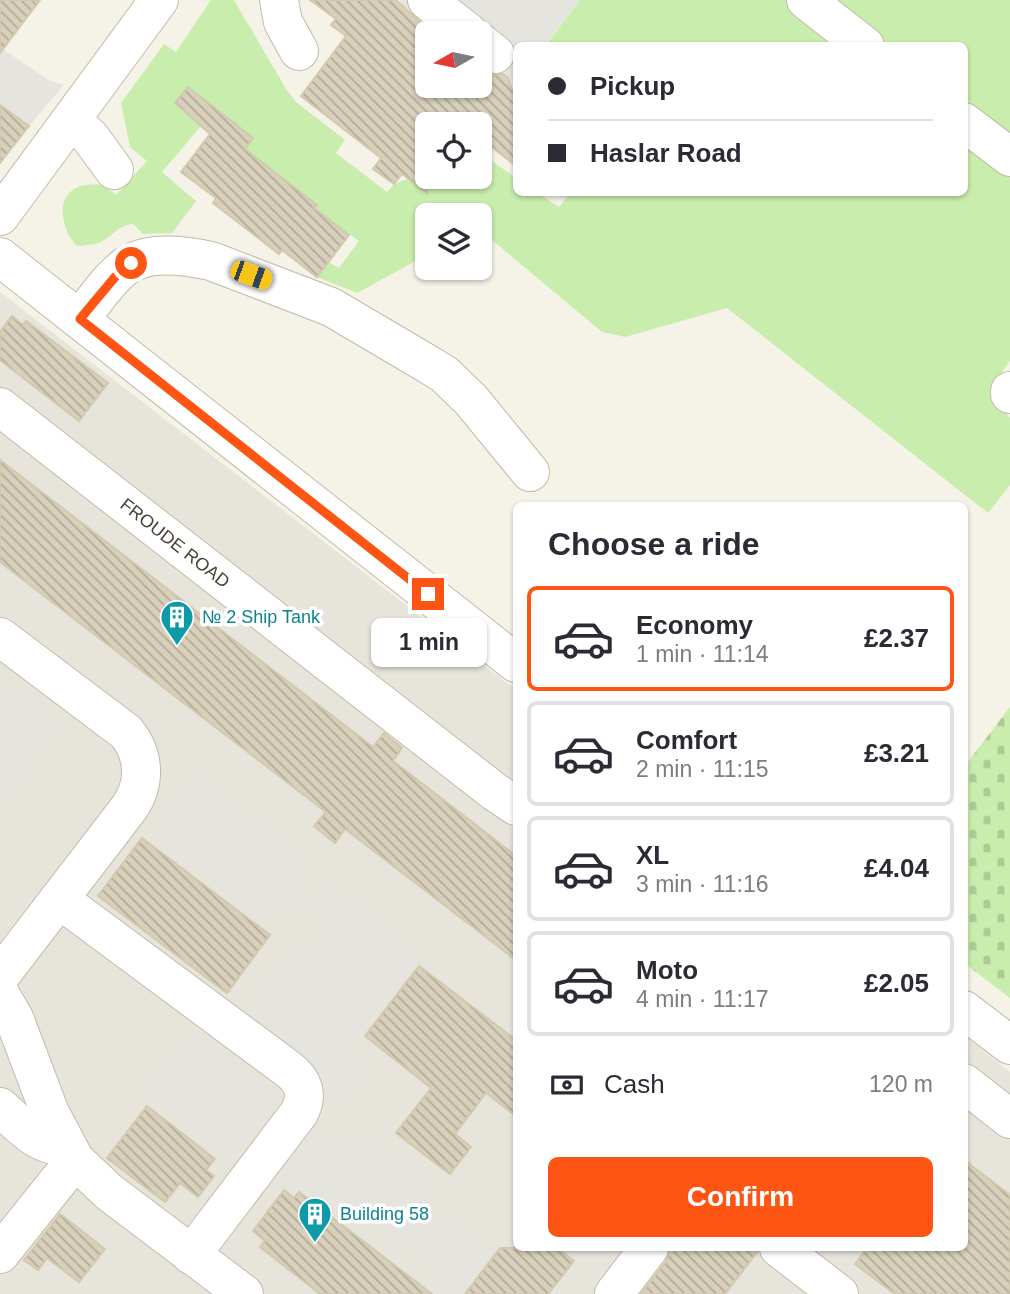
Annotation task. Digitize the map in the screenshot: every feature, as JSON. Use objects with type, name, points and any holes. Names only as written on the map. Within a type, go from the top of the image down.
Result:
[{"type":"street","points":[[279,0],[284,22],[299,51]]},
{"type":"street","points":[[427,0],[453,21]]},
{"type":"street","points":[[806,0],[860,42]]},
{"type":"street","points":[[0,216],[72,120],[144,5]]},
{"type":"street","points":[[72,120],[90,137],[114,170]]},
{"type":"street","points":[[968,125],[1010,157]]},
{"type":"street","points":[[0,257],[513,661]]},
{"type":"street","points":[[80,319],[115,277],[131,263],[163,257],[192,257],[211,261],[331,307],[444,374],[471,400],[530,472]]},
{"type":"street","name":"FROUDE ROAD","points":[[0,407],[513,804]]},
{"type":"street","points":[[0,637],[118,726],[135,745],[140,758],[141,786],[135,800],[0,976]]},
{"type":"street","points":[[59,900],[296,1074],[302,1083],[304,1100],[299,1112],[191,1255]]},
{"type":"street","points":[[968,1013],[1010,1045]]},
{"type":"street","points":[[4,1016],[71,1152],[109,1192],[244,1294]]},
{"type":"street","points":[[968,1086],[1010,1119]]},
{"type":"street","points":[[0,1107],[46,1143],[71,1152]]},
{"type":"street","points":[[0,1254],[71,1152]]},
{"type":"street","points":[[614,1294],[647,1251]]},
{"type":"street","points":[[782,1251],[819,1288]]},
{"type":"shaded area","points":[[580,0],[547,42],[513,42],[511,88],[508,78],[492,67],[492,21],[424,21],[399,2]]},
{"type":"shaded area","points":[[3,49],[50,81],[64,85],[29,126],[6,109],[0,110],[0,53]]},
{"type":"shaded area","points":[[0,292],[513,688],[513,1251],[968,1251],[968,1039],[1010,1072],[1010,1294],[0,1294]]},
{"type":"shaded area","points":[[0,680],[59,726],[0,800]]},
{"type":"shaded area","points":[[196,775],[309,864],[295,882],[304,890],[288,910],[279,903],[265,921],[152,832]]},
{"type":"shaded area","points":[[325,882],[420,956],[349,1048],[371,1066],[348,1097],[244,1016],[302,941],[314,949],[333,924],[308,904]]},
{"type":"shaded area","points":[[195,1032],[280,1099],[233,1158],[149,1089]]},
{"type":"shaded area","points":[[309,1132],[383,1145],[437,1188],[424,1205],[493,1258],[465,1294],[434,1294],[447,1277],[341,1195],[331,1206],[301,1183],[295,1190],[276,1175]]},
{"type":"green space","points":[[211,0],[234,0],[296,102],[345,140],[336,153],[387,192],[394,184],[415,176],[415,189],[492,189],[492,161],[513,176],[513,196],[542,196],[559,207],[568,196],[968,196],[968,136],[1010,168],[1010,360],[997,385],[1000,406],[1010,418],[1010,485],[988,513],[727,308],[625,337],[602,332],[492,240],[492,203],[415,203],[415,262],[357,293],[317,277],[328,262],[339,268],[359,241],[201,126],[162,172],[196,201],[172,233],[143,234],[133,224],[119,229],[101,242],[77,246],[64,221],[64,202],[68,194],[75,188],[94,184],[104,186],[116,195],[147,161],[130,147],[121,103],[164,44],[176,52]]},
{"type":"green space","points":[[580,0],[791,0],[845,42],[548,42]]},
{"type":"green space","points":[[825,0],[1010,0],[1010,142],[968,110],[968,42],[880,42]]},
{"type":"green space","points":[[1010,707],[1010,998],[968,966],[968,762]]},
{"type":"building","points":[[0,0],[40,0],[0,53]]},
{"type":"building","points":[[310,0],[396,0],[419,21],[415,21],[415,98],[492,98],[492,75],[503,74],[513,90],[513,164],[492,147],[492,112],[415,112],[415,184],[402,174],[394,184],[373,169],[381,158],[301,96],[346,36],[331,25],[336,19]]},
{"type":"building","points":[[188,87],[253,138],[245,149],[317,205],[314,208],[349,235],[317,277],[282,250],[279,254],[213,203],[216,198],[181,172],[210,134],[175,103]]},
{"type":"building","points":[[0,105],[29,126],[0,163]]},
{"type":"building","points":[[12,316],[23,325],[26,321],[108,383],[79,421],[0,360],[0,332]]},
{"type":"building","name":"№ 2 Ship Tank","points":[[0,460],[373,747],[384,733],[402,748],[393,761],[513,854],[513,958],[345,829],[335,843],[314,826],[326,812],[0,562]]},
{"type":"building","points":[[142,838],[270,935],[227,993],[98,896]]},
{"type":"building","points":[[419,966],[513,1038],[513,1114],[486,1093],[455,1134],[471,1147],[450,1174],[396,1133],[431,1088],[365,1036]]},
{"type":"building","points":[[147,1106],[215,1159],[206,1170],[214,1176],[198,1197],[180,1183],[165,1202],[107,1158]]},
{"type":"building","points":[[968,1163],[1010,1195],[1010,1294],[895,1294],[855,1264],[865,1251],[968,1251]]},
{"type":"building","name":"Building 58","points":[[284,1190],[294,1198],[299,1192],[432,1294],[320,1294],[260,1247],[265,1241],[253,1231]]},
{"type":"building","points":[[60,1214],[105,1249],[79,1282],[47,1258],[38,1270],[24,1260]]},
{"type":"building","points":[[500,1248],[513,1248],[513,1251],[561,1251],[574,1261],[548,1294],[465,1294]]},
{"type":"building","points":[[669,1251],[758,1251],[725,1294],[641,1294],[666,1261]]},
{"type":"place","name":"№ 2 Ship Tank","points":[[177,647]]},
{"type":"place","name":"Building 58","points":[[315,1244]]},
{"type":"route","points":[[131,263],[124,267],[80,319],[428,594]]}]
